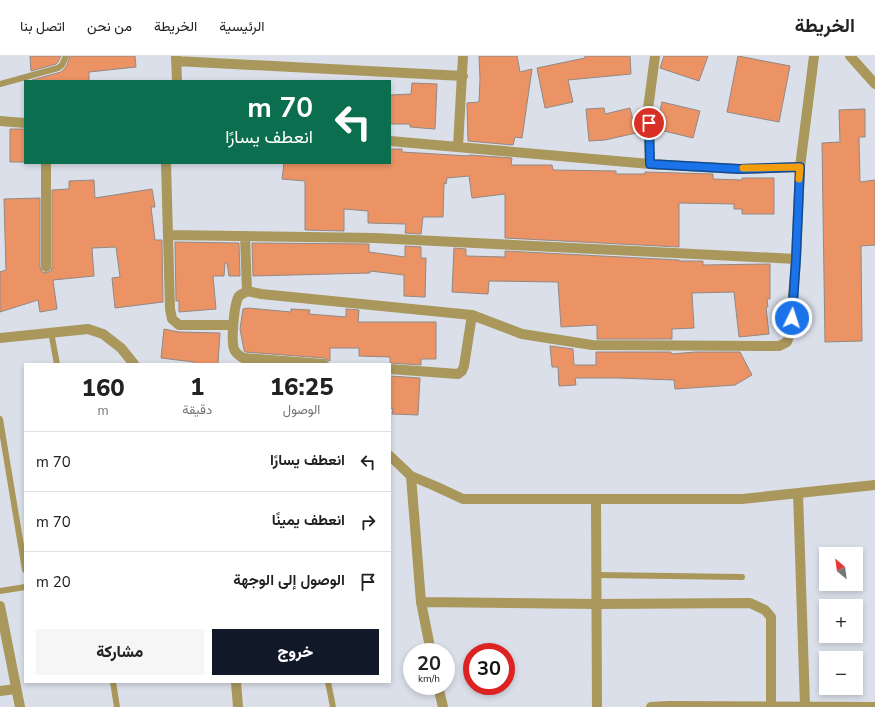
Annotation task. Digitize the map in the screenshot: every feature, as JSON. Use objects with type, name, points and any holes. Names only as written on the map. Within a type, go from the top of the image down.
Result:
[{"type":"street","points":[[458,147],[463,56]]},
{"type":"street","points":[[650,164],[648,109],[655,56]]},
{"type":"street","points":[[310,363],[243,358],[236,354],[234,348],[234,324],[237,302],[240,296],[248,291],[261,294],[472,315],[522,334],[592,345],[779,346],[787,342],[790,333],[796,259],[800,167],[814,56]]},
{"type":"street","points":[[850,56],[875,84]]},
{"type":"street","points":[[177,80],[176,58],[463,76]]},
{"type":"street","points":[[0,121],[24,123]]},
{"type":"street","points":[[391,141],[650,164],[739,169],[800,167]]},
{"type":"street","points":[[46,164],[46,267]]},
{"type":"street","points":[[166,164],[170,309],[172,319],[179,326],[234,324]]},
{"type":"street","points":[[168,235],[375,238],[796,259]]},
{"type":"street","points":[[245,236],[248,291]]},
{"type":"street","points":[[391,369],[458,374],[462,371],[464,366],[472,315]]},
{"type":"street","points":[[0,338],[88,329],[103,334],[121,348],[133,363]]},
{"type":"street","points":[[391,457],[411,476],[463,499],[742,499],[875,485]]},
{"type":"street","points":[[411,476],[421,602],[429,643]]},
{"type":"street","points":[[798,493],[805,706]]},
{"type":"street","points":[[596,500],[597,707]]},
{"type":"street","points":[[421,602],[596,604],[750,603],[765,610],[771,617],[770,706]]},
{"type":"street","points":[[0,606],[20,707]]},
{"type":"street","points":[[236,683],[238,707]]},
{"type":"street","points":[[0,691],[16,689]]},
{"type":"street","points":[[440,695],[443,707]]},
{"type":"street","points":[[651,707],[875,707]]},
{"type":"lane","points":[[0,84],[58,68],[62,65],[66,56]]},
{"type":"lane","points":[[52,332],[57,363]]},
{"type":"lane","points":[[0,419],[24,564]]},
{"type":"lane","points":[[596,575],[742,577]]},
{"type":"lane","points":[[0,591],[24,587]]},
{"type":"lane","points":[[113,683],[117,707]]},
{"type":"lane","points":[[328,683],[333,707]]},
{"type":"building","points":[[30,56],[61,56],[56,64],[31,71]]},
{"type":"building","points":[[70,56],[135,56],[136,67],[89,72],[89,80],[32,80],[61,72],[66,67]]},
{"type":"building","points":[[479,56],[517,56],[520,72],[532,69],[522,138],[515,137],[513,145],[468,141],[467,103],[479,102]]},
{"type":"building","points":[[585,56],[630,56],[631,74],[568,80],[573,102],[545,108],[537,68],[585,58]]},
{"type":"building","points":[[664,56],[708,56],[699,81],[660,68]]},
{"type":"building","points":[[738,56],[790,66],[779,122],[727,112]]},
{"type":"building","points":[[412,83],[437,84],[435,129],[410,127],[410,124],[391,124],[391,95],[411,94]]},
{"type":"building","points":[[662,102],[700,111],[693,138],[656,129]]},
{"type":"building","points":[[604,108],[605,114],[630,108],[636,133],[605,140],[589,141],[586,109]]},
{"type":"building","points":[[865,109],[865,137],[859,137],[860,182],[875,180],[875,245],[861,246],[862,341],[825,342],[822,143],[840,142],[839,110]]},
{"type":"building","points":[[10,129],[24,129],[24,162],[10,162]]},
{"type":"building","points":[[391,149],[402,149],[402,152],[512,158],[511,165],[552,165],[553,170],[616,171],[616,174],[645,174],[645,172],[713,174],[713,179],[742,180],[742,178],[774,178],[774,214],[742,214],[742,209],[734,209],[734,204],[679,203],[679,247],[505,238],[505,194],[472,198],[469,176],[447,178],[446,184],[444,183],[443,217],[423,217],[421,234],[405,233],[406,224],[368,223],[368,211],[344,209],[344,231],[305,230],[305,181],[282,179],[284,164],[391,164]]},
{"type":"building","points":[[94,180],[95,198],[152,189],[155,207],[151,207],[155,240],[162,240],[163,302],[115,308],[112,278],[120,277],[116,247],[92,248],[94,276],[53,280],[57,309],[40,312],[38,300],[0,312],[0,272],[6,270],[4,199],[40,198],[40,267],[42,272],[46,273],[51,271],[52,267],[52,190],[69,189],[69,181]]},
{"type":"building","points":[[175,242],[239,243],[240,276],[229,276],[227,263],[225,263],[224,276],[213,276],[216,309],[179,312],[179,301],[176,301]]},
{"type":"building","points":[[252,243],[369,244],[369,252],[405,257],[405,246],[421,247],[421,258],[426,258],[425,297],[404,296],[404,275],[370,271],[370,273],[253,276]]},
{"type":"building","points":[[454,248],[466,249],[466,256],[505,257],[505,251],[679,261],[703,261],[703,265],[770,264],[770,299],[767,299],[768,307],[766,307],[769,334],[739,337],[734,292],[692,293],[694,328],[672,329],[672,339],[597,339],[597,325],[561,327],[558,282],[489,281],[488,294],[452,292]]},
{"type":"building","points":[[248,308],[291,312],[291,309],[310,310],[309,314],[346,317],[346,309],[359,310],[358,322],[436,322],[436,359],[421,359],[421,365],[390,363],[390,357],[359,356],[359,348],[330,348],[330,361],[324,358],[245,352],[240,329],[243,309]]},
{"type":"building","points":[[164,329],[179,332],[220,333],[218,363],[194,363],[161,358]]},
{"type":"building","points":[[550,346],[573,349],[574,365],[596,365],[596,352],[671,352],[671,354],[696,352],[740,352],[752,375],[735,385],[675,389],[674,380],[618,378],[575,378],[576,385],[559,386],[558,367],[552,367]]},
{"type":"building","points":[[391,376],[420,378],[418,415],[392,414],[393,409],[391,408]]},
{"type":"slow traffic","points":[[743,168],[800,167],[799,179]]},
{"type":"route","points":[[649,123],[650,164],[739,169],[800,167],[792,318]]}]
